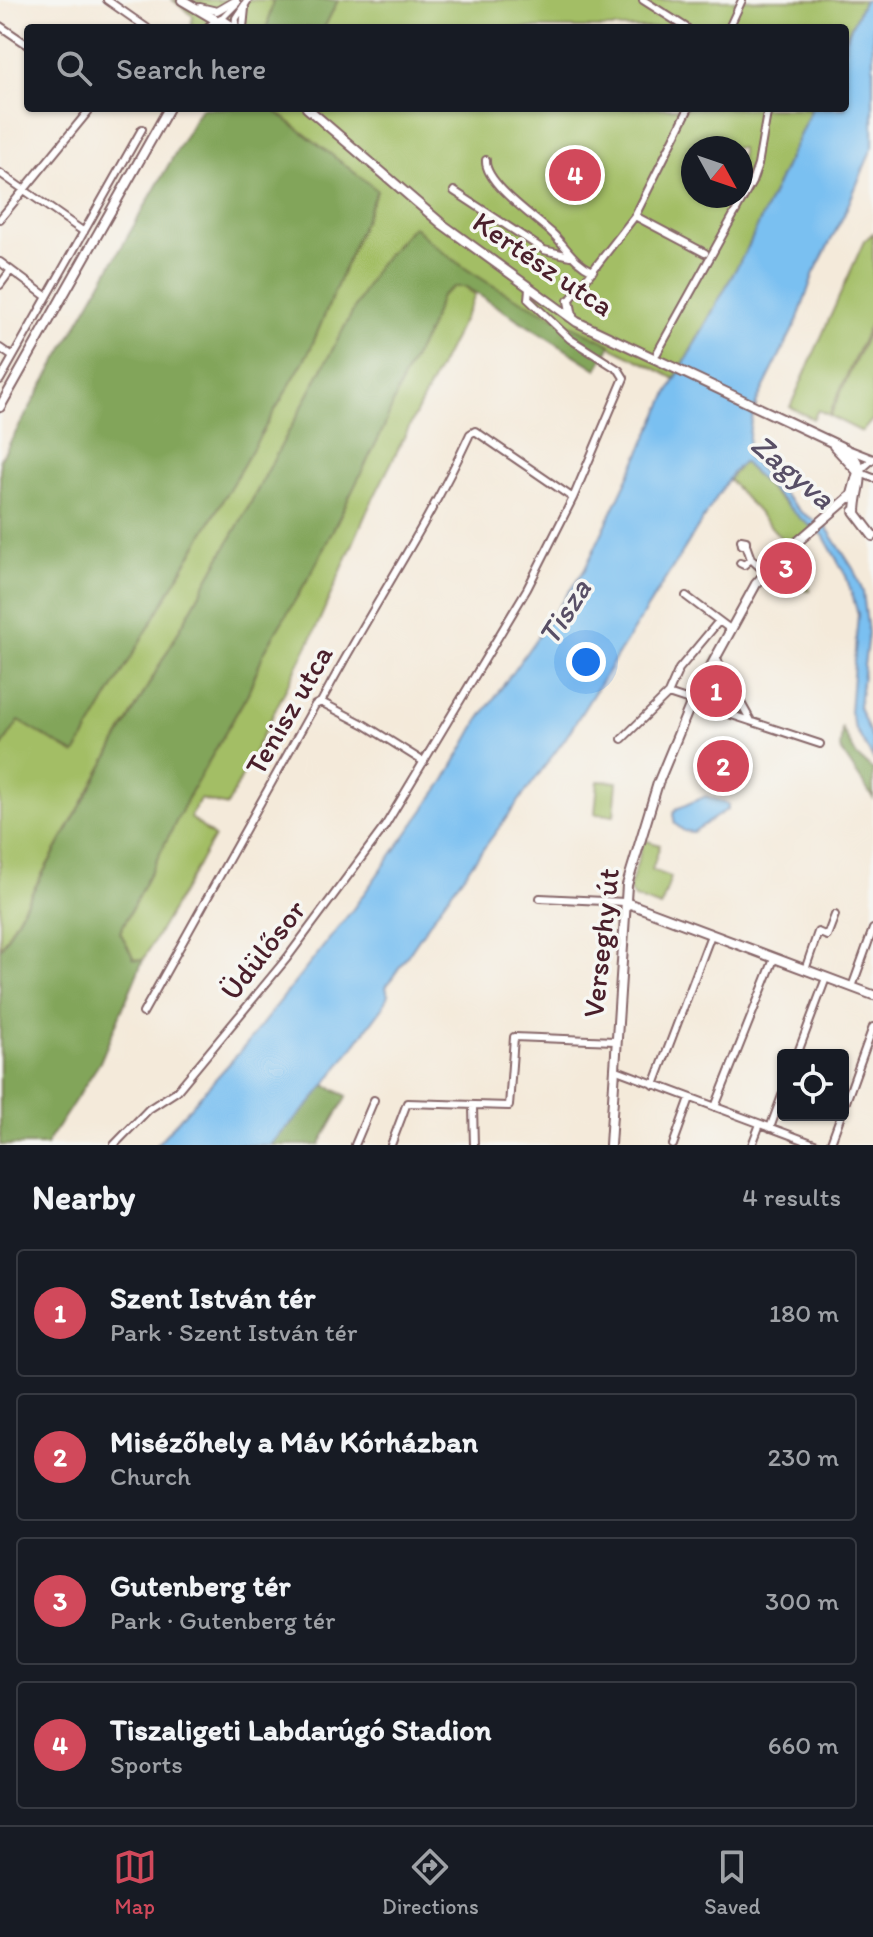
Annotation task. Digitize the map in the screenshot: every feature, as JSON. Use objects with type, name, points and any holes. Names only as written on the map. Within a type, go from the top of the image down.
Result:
[{"type":"main road","points":[[186,2],[228,24]]},
{"type":"main road","points":[[186,2],[203,24]]},
{"type":"main road","points":[[212,24],[218,20]]},
{"type":"main road","points":[[0,407],[167,112]]},
{"type":"main road","name":"Kertész utca","points":[[312,112],[409,196],[574,320],[658,357],[846,449]]},
{"type":"main road","points":[[548,302],[562,305],[569,301]]},
{"type":"main road","points":[[563,312],[569,301]]},
{"type":"main road","points":[[569,301],[574,320]]},
{"type":"main road","points":[[828,440],[866,474]]},
{"type":"main road","points":[[846,449],[866,474]]},
{"type":"main road","points":[[856,513],[866,474]]},
{"type":"main road","points":[[856,513],[847,509],[846,503],[866,474]]},
{"type":"main road","name":"Verseghy út","points":[[610,1145],[627,885],[658,783],[692,701],[756,584],[765,572],[862,486]]},
{"type":"main road","points":[[846,503],[873,536]]},
{"type":"main road","points":[[625,902],[873,995]]},
{"type":"street","points":[[107,0],[142,24]]},
{"type":"street","points":[[186,2],[211,11],[225,9],[237,0]]},
{"type":"street","points":[[218,20],[237,0]]},
{"type":"street","points":[[237,24],[236,18],[248,0]]},
{"type":"street","points":[[643,0],[681,24]]},
{"type":"street","points":[[731,24],[742,0]]},
{"type":"street","points":[[0,26],[24,42]]},
{"type":"street","points":[[0,219],[88,112]]},
{"type":"street","points":[[569,301],[635,216],[687,112]]},
{"type":"street","points":[[658,357],[752,182],[767,113]]},
{"type":"street","points":[[0,380],[142,129]]},
{"type":"street","points":[[486,160],[487,171],[494,180],[552,233],[570,256],[593,271]]},
{"type":"street","points":[[0,173],[84,232]]},
{"type":"street","points":[[454,191],[544,250],[570,256]]},
{"type":"street","points":[[635,216],[705,253]]},
{"type":"street","points":[[0,262],[47,297]]},
{"type":"street","points":[[0,285],[11,270]]},
{"type":"street","name":"Üdülősor","points":[[114,1145],[149,1109],[177,1091],[260,992],[385,826],[527,589],[573,498],[624,378],[619,370],[570,339],[528,299],[529,289]]},
{"type":"street","points":[[0,348],[13,357]]},
{"type":"street","name":"Tenisz utca","points":[[143,1013],[315,705],[321,702],[475,431],[573,498]]},
{"type":"street","points":[[846,449],[873,459],[866,474]]},
{"type":"street","points":[[746,545],[751,559],[765,572]]},
{"type":"street","points":[[740,563],[744,565],[751,559]]},
{"type":"street","points":[[686,596],[719,621],[732,625]]},
{"type":"street","points":[[622,739],[640,725],[668,694],[679,669],[719,621]]},
{"type":"street","points":[[715,657],[751,721]]},
{"type":"street","points":[[668,694],[820,744]]},
{"type":"street","points":[[321,702],[424,762]]},
{"type":"street","points":[[627,885],[630,897],[656,909],[658,916]]},
{"type":"street","points":[[540,898],[625,902]]},
{"type":"street","points":[[805,970],[818,932],[827,936],[835,915]]},
{"type":"street","points":[[852,987],[873,929]]},
{"type":"street","points":[[654,1085],[711,935]]},
{"type":"street","points":[[715,1107],[774,959]]},
{"type":"street","points":[[799,1049],[826,978]]},
{"type":"street","points":[[849,1094],[873,1027]]},
{"type":"street","points":[[391,1145],[407,1103],[505,1107],[511,1102],[514,1037],[615,1041]]},
{"type":"street","points":[[614,1069],[817,1145]]},
{"type":"street","points":[[673,1145],[690,1098]]},
{"type":"street","points":[[355,1145],[374,1100]]},
{"type":"street","points":[[473,1107],[474,1145]]},
{"type":"street","points":[[770,1128],[777,1109]]},
{"type":"street","points":[[830,1145],[839,1121]]},
{"type":"street","points":[[752,1145],[760,1124]]},
{"type":"green space","points":[[173,0],[273,0],[268,24],[192,24],[193,16]]},
{"type":"green space","points":[[273,0],[338,0],[326,24],[268,24]]},
{"type":"green space","points":[[338,0],[864,0],[849,32],[849,24],[326,24]]},
{"type":"green space","points":[[199,112],[276,112],[377,190],[310,350],[75,754],[19,721],[0,749],[0,460]]},
{"type":"green space","points":[[276,112],[810,112],[749,245],[675,379],[476,277],[444,256],[413,226],[376,268],[249,506],[0,949],[0,749],[19,721],[75,754],[310,350],[377,190]]},
{"type":"green space","points":[[413,226],[483,280],[611,345],[597,369],[466,287],[454,287],[441,296],[384,427],[313,570],[264,652],[248,693],[190,794],[120,932],[134,959],[143,960],[100,1062],[46,1145],[0,1145],[0,950],[249,506],[376,268]]},
{"type":"green space","points":[[873,233],[873,317],[829,415],[818,410],[813,419],[790,407],[864,241]]},
{"type":"green space","points":[[454,287],[466,287],[475,296],[368,509],[314,633],[227,806],[200,799],[190,817],[214,837],[143,960],[134,959],[120,932],[190,794],[248,693],[264,652],[313,570],[384,427],[441,296]]},
{"type":"green space","points":[[869,331],[873,333],[873,419],[862,432],[830,416]]},
{"type":"green space","points":[[743,462],[779,499],[815,527],[791,548],[799,558],[810,591],[756,584],[790,548],[728,479]]},
{"type":"green space","points":[[715,657],[751,721],[692,701]]},
{"type":"green space","points":[[842,729],[857,756],[873,770],[873,798],[840,749]]},
{"type":"green space","points":[[598,781],[617,782],[614,815],[595,814]]},
{"type":"green space","points":[[644,840],[660,845],[652,870],[671,877],[661,907],[635,898],[629,890]]},
{"type":"green space","points":[[325,1085],[347,1096],[319,1145],[270,1145]]},
{"type":"water","name":"Tisza","points":[[864,0],[873,0],[873,146],[844,215],[814,273],[797,321],[757,401],[747,457],[801,512],[827,528],[854,570],[863,592],[868,633],[859,707],[873,741],[873,759],[855,728],[850,712],[858,614],[846,576],[823,535],[801,519],[743,462],[732,473],[565,739],[441,906],[386,987],[388,995],[383,1007],[312,1102],[270,1145],[156,1145],[244,1047],[353,909],[445,780],[478,721],[585,569],[669,391],[749,245],[810,112],[849,112],[849,32]]},
{"type":"water","points":[[706,796],[728,804],[728,809],[693,832],[684,831],[675,824],[673,814],[676,809]]},
{"type":"place","name":"Tiszaligeti Labdarúgó Stadion","points":[[575,175]]},
{"type":"place","name":"Gutenberg tér","points":[[786,568]]},
{"type":"place","name":"Szent István tér","points":[[716,691]]},
{"type":"place","name":"Misézőhely a Máv Kórházban","points":[[723,766]]},
{"type":"water label","name":"Zagyva","points":[[793,471]]}]
